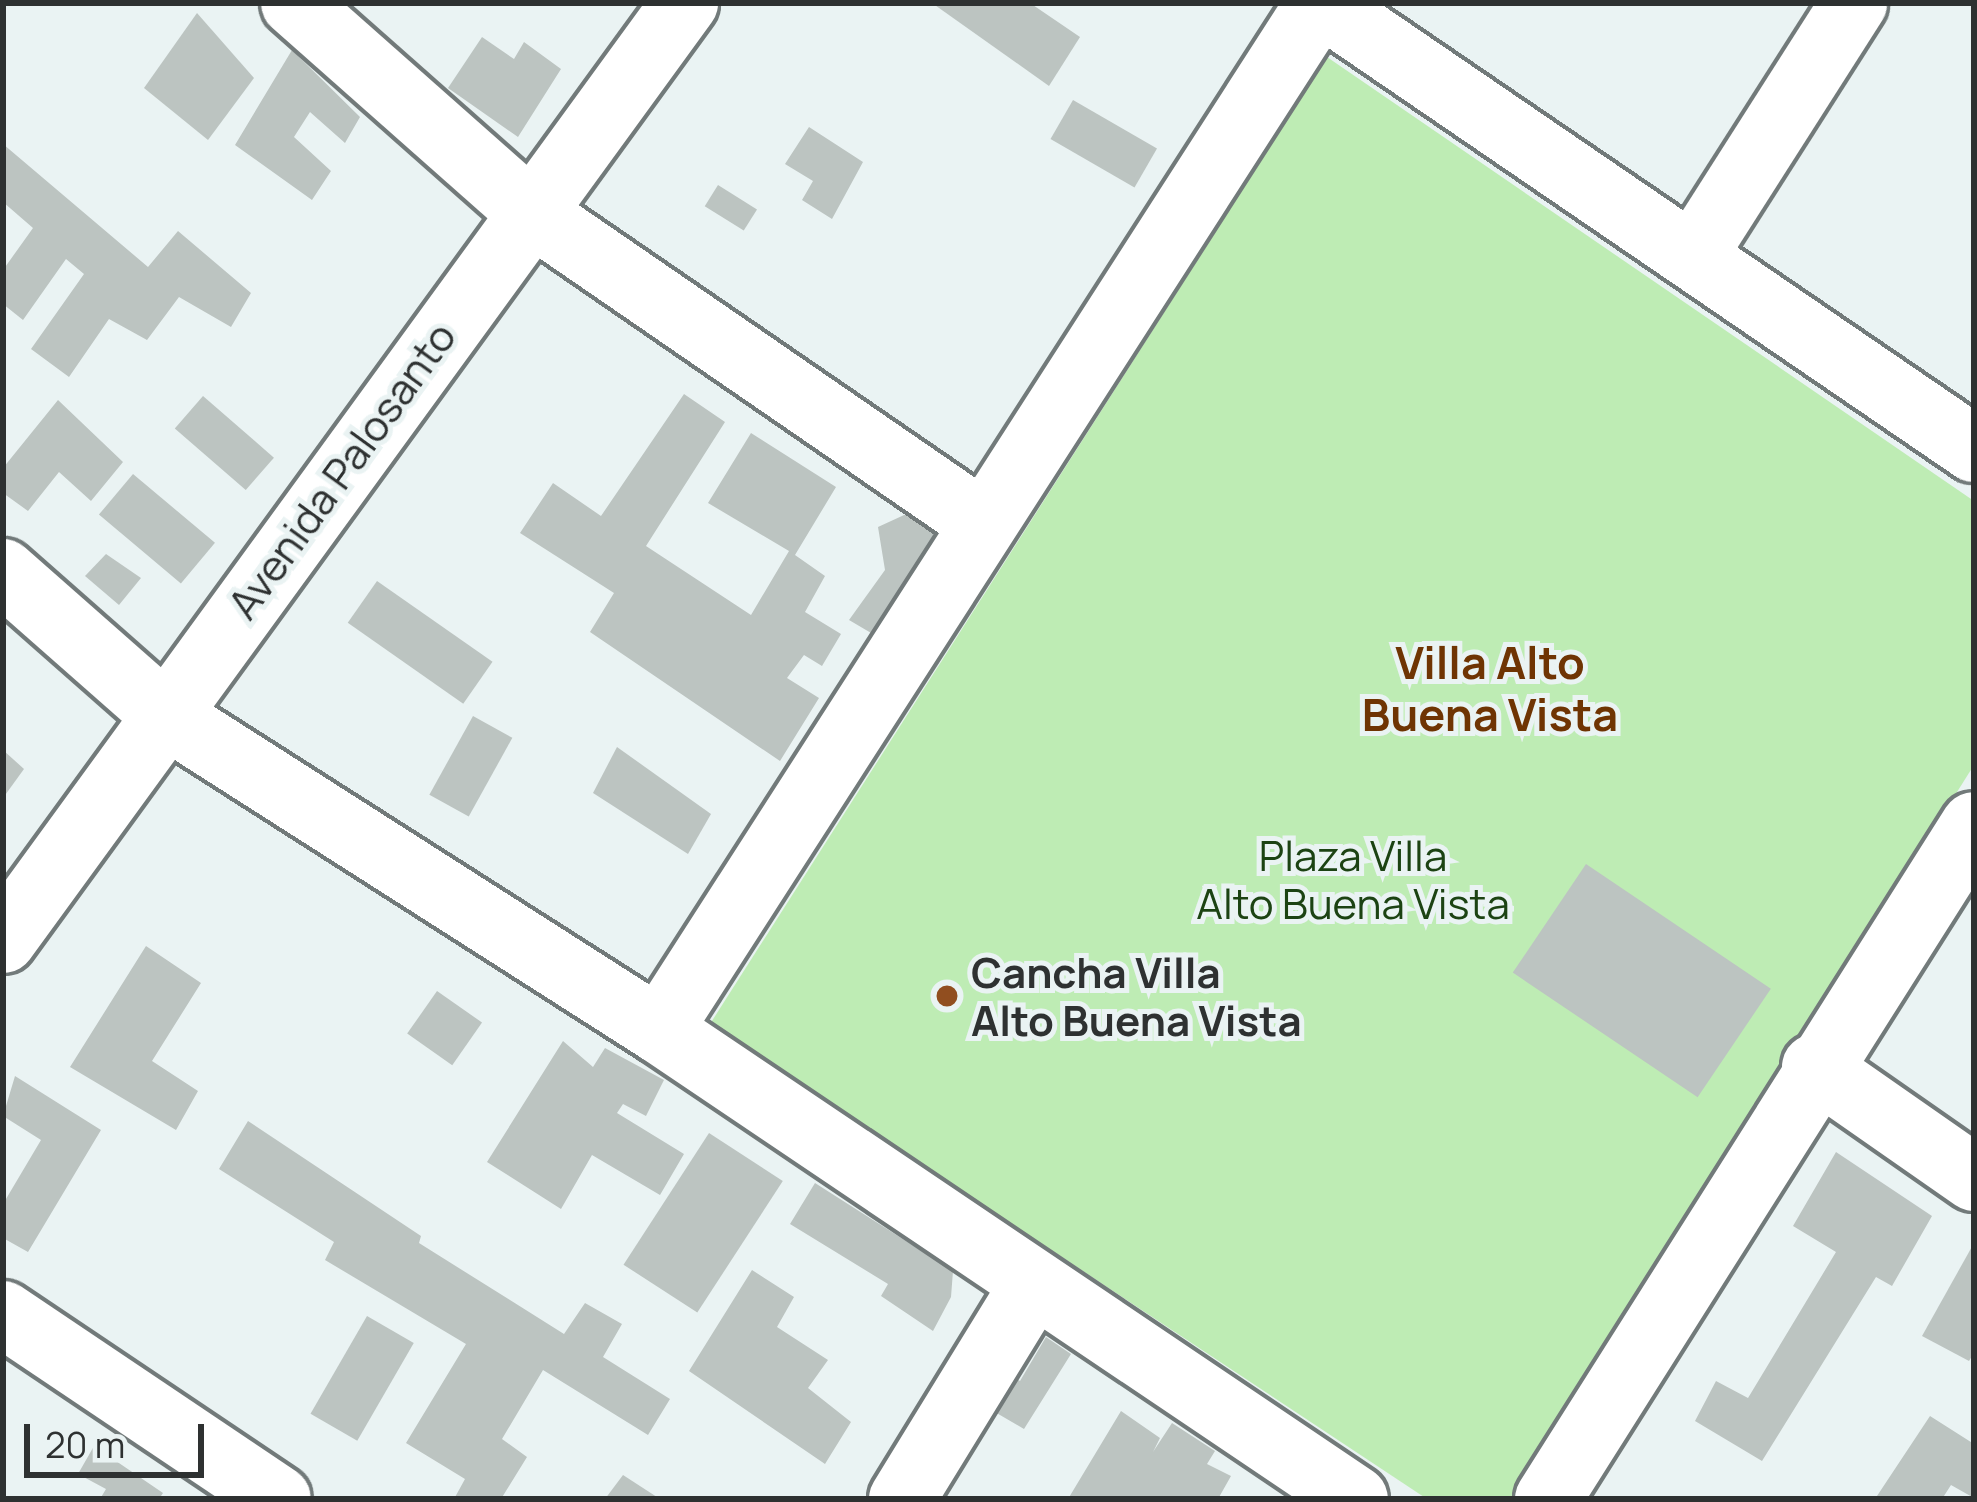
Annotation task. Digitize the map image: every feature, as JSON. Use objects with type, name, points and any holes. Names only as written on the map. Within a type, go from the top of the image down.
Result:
[{"type":"street","points":[[294,3],[530,212],[984,524]]},
{"type":"street","name":"Avenida Palosanto","points":[[3,940],[685,3]]},
{"type":"street","points":[[659,1030],[1320,3],[1974,449]]},
{"type":"street","points":[[1693,256],[1855,3]]},
{"type":"street","points":[[3,572],[164,714],[659,1030],[1355,1499]]},
{"type":"street","points":[[1547,1499],[1815,1067],[1974,825]]},
{"type":"street","points":[[1815,1067],[1974,1178]]},
{"type":"street","points":[[902,1499],[1034,1284]]},
{"type":"street","points":[[3,1314],[278,1499]]},
{"type":"green space","name":"Plaza Villa Alto Buena Vista","points":[[1327,57],[1974,501],[1974,765],[1512,1499],[1427,1499],[710,1024]]},
{"type":"building","points":[[932,3],[1030,3],[1080,37],[1049,86]]},
{"type":"building","points":[[197,13],[254,78],[208,140],[144,88]]},
{"type":"building","points":[[482,37],[514,59],[524,42],[561,69],[518,137],[448,88]]},
{"type":"building","points":[[292,50],[360,117],[345,143],[310,112],[294,137],[331,171],[312,200],[235,145]]},
{"type":"building","points":[[1073,100],[1157,148],[1135,187],[1050,139]]},
{"type":"building","points":[[809,127],[863,162],[832,219],[802,200],[813,181],[785,164]]},
{"type":"building","points":[[3,144],[148,267],[178,231],[251,293],[231,327],[179,297],[147,340],[109,319],[69,377],[31,349],[84,274],[66,259],[23,320],[3,304],[3,270],[33,228],[3,202]]},
{"type":"building","points":[[718,185],[757,209],[744,231],[705,206]]},
{"type":"building","points":[[684,394],[725,422],[646,546],[751,615],[789,551],[708,503],[751,433],[836,487],[795,555],[825,576],[805,612],[841,634],[822,666],[804,655],[787,678],[819,698],[780,761],[590,632],[614,593],[520,533],[553,483],[601,516]]},
{"type":"building","points":[[203,396],[274,458],[246,490],[175,428]]},
{"type":"building","points":[[58,400],[123,462],[91,501],[59,472],[28,511],[3,493],[3,468]]},
{"type":"building","points":[[133,474],[215,543],[181,583],[99,515]]},
{"type":"building","points":[[915,510],[932,525],[937,555],[883,640],[849,620],[885,570],[878,527]]},
{"type":"building","points":[[106,554],[141,578],[119,605],[85,576]]},
{"type":"building","points":[[377,581],[493,662],[463,704],[348,623]]},
{"type":"building","points":[[473,716],[512,738],[469,817],[429,795]]},
{"type":"building","points":[[617,747],[711,814],[688,854],[593,793]]},
{"type":"building","points":[[3,750],[24,769],[3,798]]},
{"type":"building","points":[[1586,864],[1771,989],[1698,1097],[1513,973]]},
{"type":"building","points":[[146,946],[201,983],[152,1061],[198,1091],[176,1130],[70,1067]]},
{"type":"building","points":[[437,991],[482,1023],[452,1065],[407,1034]]},
{"type":"building","points":[[563,1041],[593,1067],[605,1048],[664,1080],[646,1116],[623,1104],[617,1113],[684,1154],[660,1195],[592,1155],[561,1209],[487,1162]]},
{"type":"building","points":[[15,1076],[101,1130],[28,1252],[3,1238],[3,1204],[41,1140],[3,1116]]},
{"type":"building","points":[[248,1121],[421,1236],[419,1243],[564,1334],[585,1303],[622,1324],[603,1357],[670,1399],[648,1435],[543,1370],[502,1439],[527,1457],[501,1499],[454,1499],[465,1479],[406,1443],[466,1344],[325,1260],[334,1242],[219,1169]]},
{"type":"building","points":[[709,1133],[783,1181],[697,1313],[623,1265]]},
{"type":"building","points":[[1836,1152],[1932,1216],[1892,1286],[1876,1277],[1762,1461],[1695,1421],[1716,1381],[1748,1398],[1836,1252],[1793,1226]]},
{"type":"building","points":[[815,1183],[953,1271],[951,1297],[933,1331],[881,1296],[888,1284],[790,1224]]},
{"type":"building","points":[[1974,1243],[1974,1353],[1969,1361],[1922,1336]]},
{"type":"building","points":[[752,1270],[794,1297],[777,1327],[828,1360],[808,1388],[851,1422],[825,1464],[689,1371]]},
{"type":"building","points":[[367,1316],[414,1343],[357,1441],[310,1414]]},
{"type":"building","points":[[1046,1337],[1071,1354],[1024,1429],[988,1408],[1009,1374],[1020,1381]]},
{"type":"building","points":[[1121,1411],[1160,1438],[1153,1452],[1172,1423],[1215,1451],[1207,1464],[1231,1476],[1218,1499],[1068,1499]]},
{"type":"building","points":[[1930,1416],[1974,1444],[1974,1498],[1951,1485],[1942,1499],[1875,1499]]},
{"type":"building","points":[[94,1446],[163,1493],[159,1499],[100,1499],[106,1489],[78,1474]]},
{"type":"building","points":[[623,1475],[660,1499],[605,1499]]},
{"type":"place","name":"Cancha Villa Alto Buena Vista","points":[[947,996]]},
{"type":"district","name":"Villa Alto Buena Vista","points":[[1490,689]]}]
